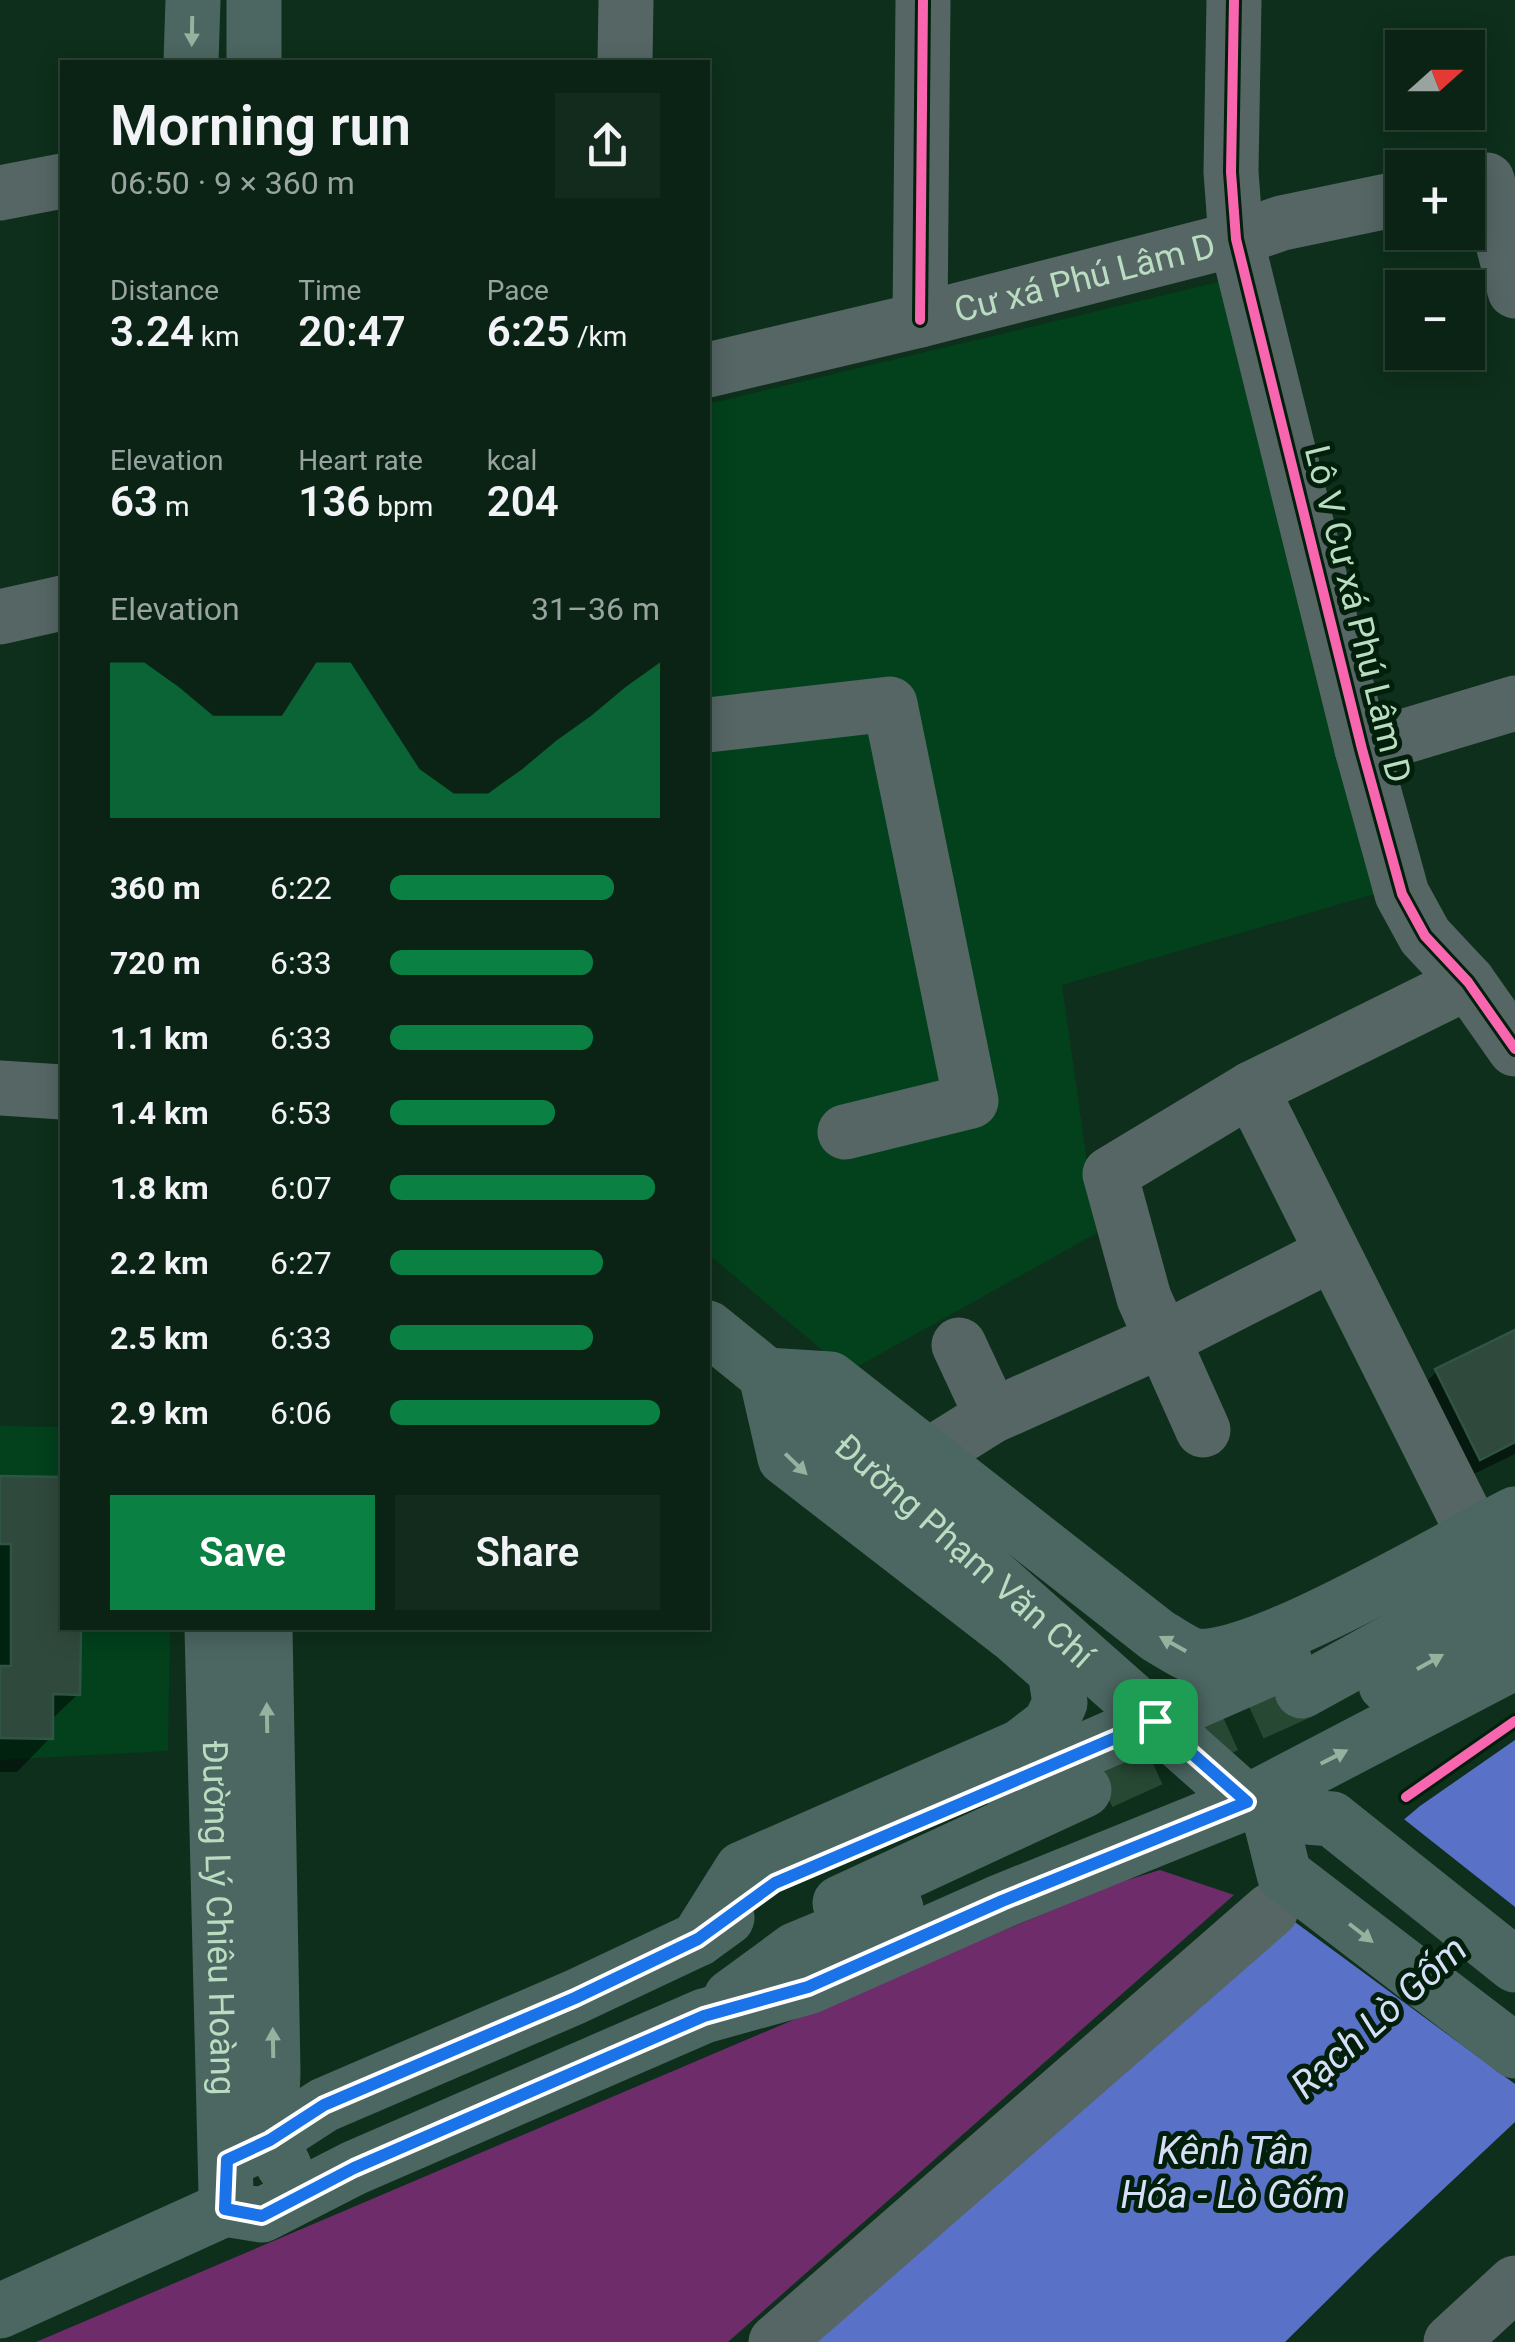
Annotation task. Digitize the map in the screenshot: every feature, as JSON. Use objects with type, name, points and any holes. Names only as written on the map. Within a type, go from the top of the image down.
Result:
[{"type":"main road","points":[[191,60],[193,0]]},
{"type":"main road","points":[[254,0],[254,60]]},
{"type":"main road","name":"Đường Phạm Văn Chí","points":[[710,1330],[1258,1808]]},
{"type":"main road","points":[[698,1939],[742,1870],[1020,1748],[1050,1724],[1060,1703],[1055,1671],[785,1458],[766,1375],[830,1379],[1158,1636],[1194,1656],[1238,1650],[1505,1540]]},
{"type":"main road","points":[[1505,1540],[1402,1636],[1307,1708],[1515,1616]]},
{"type":"main road","points":[[0,2311],[241,2170],[324,2105],[575,1998],[698,1939],[775,1883],[1155,1721],[1389,1614],[1505,1540]]},
{"type":"main road","name":"Đường Lý Chiêu Hoàng","points":[[212,1630],[241,2170]]},
{"type":"main road","name":"Đường Lý Chiêu Hoàng","points":[[241,2170],[273,2073],[265,1630]]},
{"type":"main road","points":[[241,2170],[262,2216],[354,2168],[704,2016],[808,1987],[1002,1901],[1258,1808],[1515,1662]]},
{"type":"main road","points":[[698,1939],[783,1930],[1110,1798],[795,1950],[704,2016]]},
{"type":"main road","points":[[1258,1808],[1332,1820],[1515,1965]]},
{"type":"main road","points":[[1258,1808],[1277,1892],[1515,2051]]},
{"type":"main road","name":"Đường Lý Chiêu Hoàng","points":[[241,2170],[300,2196]]},
{"type":"street","points":[[625,60],[626,0]]},
{"type":"street","points":[[920,320],[923,0]]},
{"type":"street","name":"Lô V Cư xá Phú Lâm D","points":[[1234,0],[1231,172],[1236,239],[1362,748],[1402,894],[1425,936],[1468,982],[1515,1049]]},
{"type":"street","points":[[1490,179],[1515,291]]},
{"type":"street","points":[[0,192],[60,181]]},
{"type":"street","name":"Cư xá Phú Lâm D","points":[[710,370],[920,320],[1236,239],[1282,223],[1385,202]]},
{"type":"street","points":[[0,617],[60,604]]},
{"type":"street","points":[[1362,748],[1515,702]]},
{"type":"street","points":[[710,725],[890,704],[971,1101],[845,1132]]},
{"type":"street","points":[[1203,1430],[1144,1298],[1110,1174],[1250,1090],[1468,982]]},
{"type":"street","points":[[0,1088],[60,1092]]},
{"type":"street","points":[[1250,1090],[1331,1254],[1505,1540]]},
{"type":"street","points":[[928,1456],[992,1416],[1160,1341],[1331,1254]]},
{"type":"street","points":[[959,1345],[992,1416]]},
{"type":"street","points":[[776,2342],[1277,1892]]},
{"type":"street","points":[[1451,2342],[1515,2282]]},
{"type":"shaded area","points":[[1231,279],[1378,893],[1062,985],[1097,1233],[848,1372],[710,1256],[710,404]]},
{"type":"shaded area","points":[[0,1426],[60,1427],[60,1630],[170,1630],[168,1751],[0,1760]]},
{"type":"shaded area","points":[[1160,1870],[1234,1895],[728,2342],[36,2342],[1108,1886]]},
{"type":"water","name":"Kênh Tân Hóa - Lò Gốm","points":[[1515,1740],[1515,2122],[1285,2342],[803,2342],[1264,1937],[1420,1806]]},
{"type":"pier","points":[[1400,1816],[1515,1907],[1515,2084],[1284,1914]]},
{"type":"building","points":[[1515,1330],[1515,1442],[1480,1460],[1435,1369]]},
{"type":"building","points":[[0,1476],[60,1477],[60,1630],[81,1630],[80,1695],[53,1694],[53,1739],[0,1738],[0,1666],[11,1666],[11,1544],[0,1544]]},
{"type":"tunnel","points":[[1101,1782],[1302,1691]]},
{"type":"cycle path","points":[[920,320],[923,0]]},
{"type":"cycle path","points":[[1234,0],[1231,172],[1236,239],[1362,749],[1402,894],[1425,936],[1468,982],[1515,1049]]},
{"type":"cycle path","points":[[1406,1797],[1515,1721]]},
{"type":"route","points":[[1155,1721],[1247,1802],[1002,1901],[808,1987],[704,2016],[354,2168],[262,2216],[225,2209],[227,2160],[270,2140],[324,2105],[575,1998],[698,1939],[775,1883],[1155,1721]]},
{"type":"water label","name":"Rạch Lò Gốm","points":[[1379,2017]]}]
